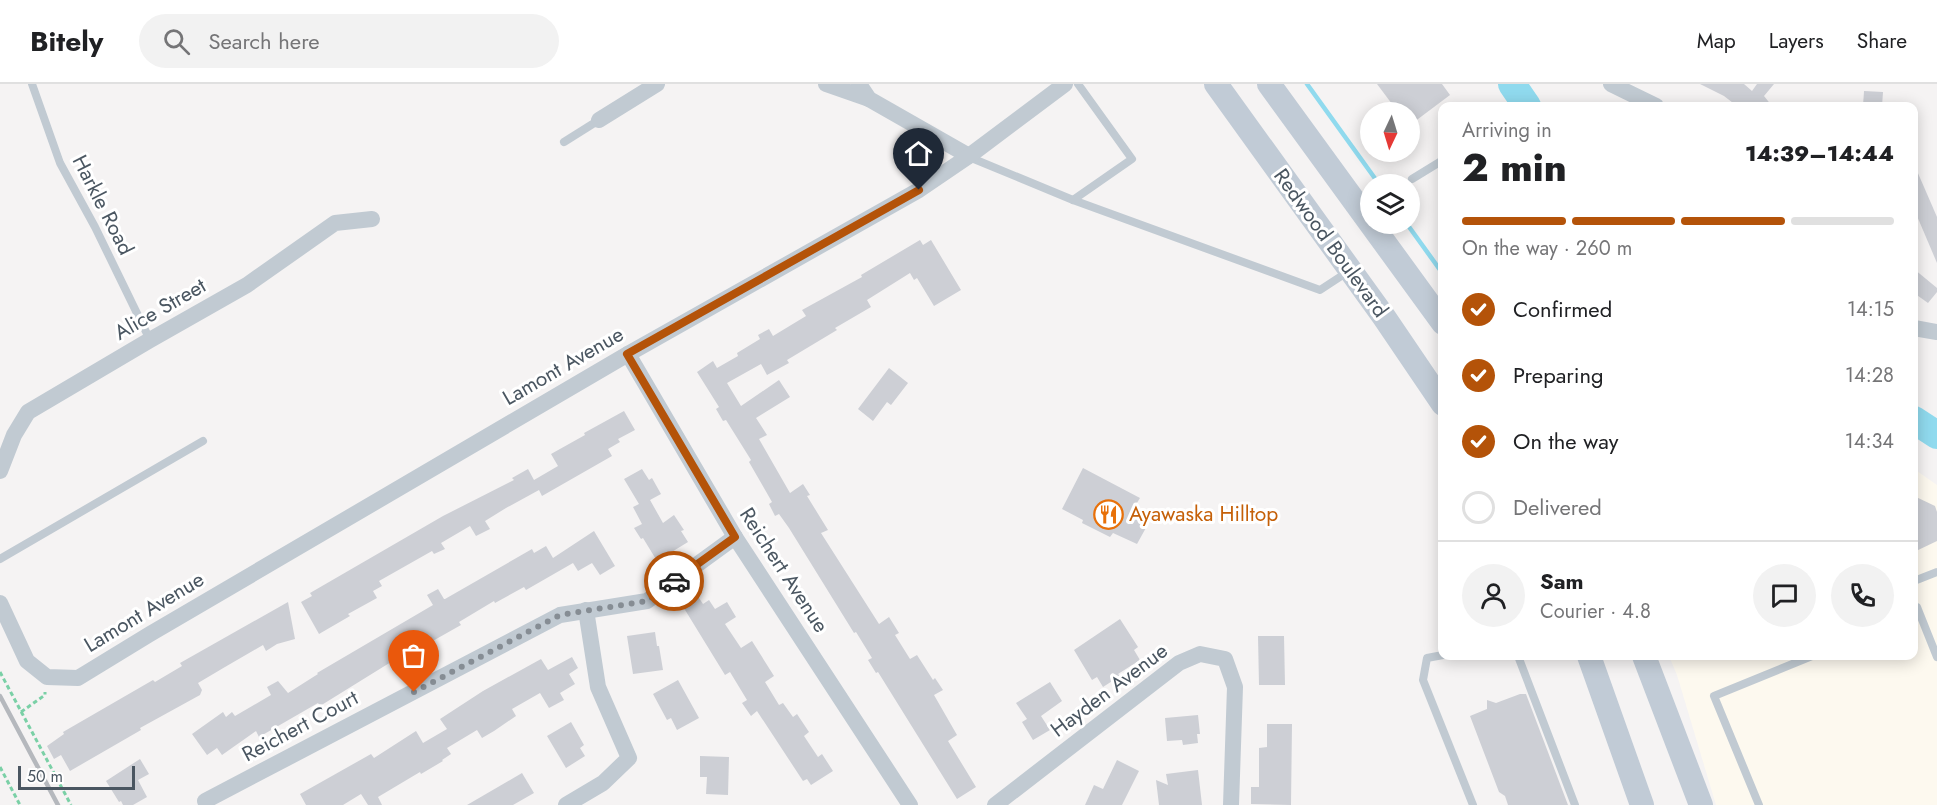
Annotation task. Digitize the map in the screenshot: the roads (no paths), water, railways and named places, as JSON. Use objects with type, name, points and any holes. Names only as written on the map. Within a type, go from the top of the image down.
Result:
[{"type":"main road","name":"Redwood Boulevard","points":[[1216,84],[1384,317],[1438,397]]},
{"type":"main road","name":"Redwood Boulevard","points":[[1269,84],[1438,315]]},
{"type":"main road","points":[[1590,660],[1642,805]]},
{"type":"main road","points":[[1646,660],[1701,805]]},
{"type":"street","points":[[599,120],[657,84]]},
{"type":"street","points":[[826,84],[869,99],[969,156]]},
{"type":"street","points":[[859,84],[869,99]]},
{"type":"street","name":"Lamont Avenue","points":[[0,603],[27,661],[47,677],[78,678],[627,354],[919,190],[969,156],[1065,84]]},
{"type":"street","points":[[1611,84],[1648,102]]},
{"type":"street","name":"Alice Street","points":[[0,471],[14,435],[28,412],[248,285],[335,223],[372,219]]},
{"type":"street","points":[[1918,329],[1937,332]]},
{"type":"street","name":"Reichert Avenue","points":[[627,354],[735,537],[910,805]]},
{"type":"street","name":"Reichert Court","points":[[205,801],[560,615],[647,601],[735,537]]},
{"type":"street","points":[[566,805],[603,783],[629,758],[598,687],[586,610]]},
{"type":"street","name":"Hayden Avenue","points":[[995,805],[1179,663],[1200,654],[1225,659],[1235,687],[1231,805]]},
{"type":"lane","name":"Harkle Road","points":[[32,84],[60,163],[95,226],[150,340]]},
{"type":"lane","points":[[1073,200],[1132,159],[1078,84]]},
{"type":"lane","points":[[564,142],[599,120]]},
{"type":"lane","points":[[969,156],[1073,200],[1320,290],[1350,271]]},
{"type":"lane","points":[[1420,174],[1438,163]]},
{"type":"lane","points":[[0,559],[203,441]]},
{"type":"lane","points":[[1918,579],[1937,572]]},
{"type":"lane","points":[[1918,610],[1937,657]]},
{"type":"lane","points":[[1438,656],[1427,658],[1423,680],[1473,805]]},
{"type":"lane","points":[[1520,660],[1575,805]]},
{"type":"lane","points":[[1758,805],[1714,696],[1802,660]]},
{"type":"waterway","points":[[1307,84],[1372,174]]},
{"type":"waterway","points":[[1512,84],[1524,102]]},
{"type":"waterway","points":[[1414,234],[1438,267]]},
{"type":"waterway","points":[[1918,423],[1937,435]]},
{"type":"railway","points":[[0,696],[58,805]]},
{"type":"place","name":"Ayawaska Hilltop","points":[[1108,514]]}]
